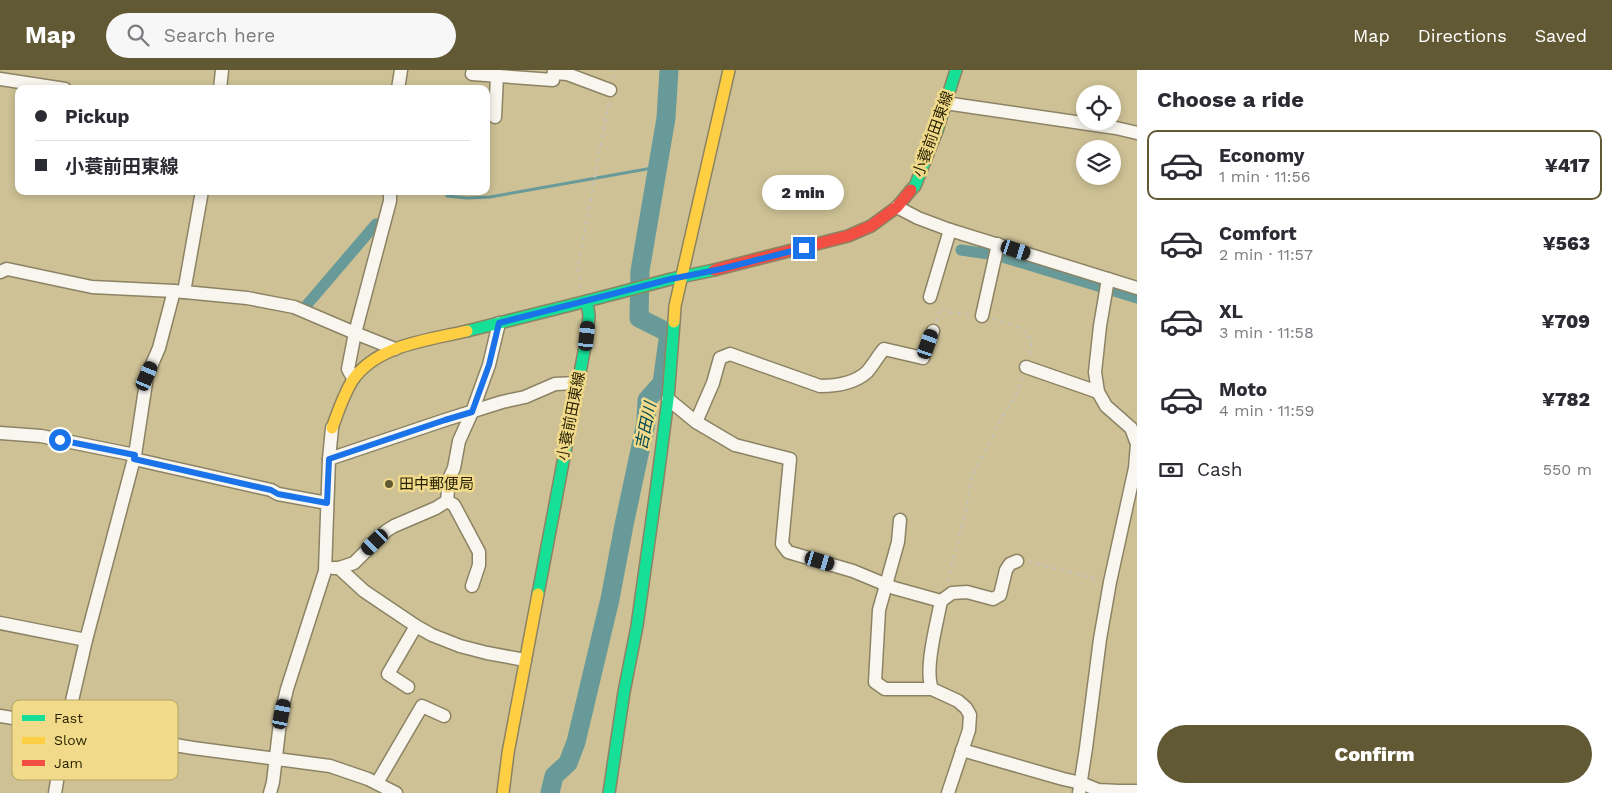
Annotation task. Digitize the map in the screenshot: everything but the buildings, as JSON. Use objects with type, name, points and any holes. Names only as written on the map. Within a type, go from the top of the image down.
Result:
[{"type":"street","points":[[220,85],[222,70]]},
{"type":"street","points":[[399,85],[401,70]]},
{"type":"street","points":[[472,70],[472,74],[553,80],[554,72],[567,74],[610,90]]},
{"type":"street","points":[[609,793],[624,692],[637,626],[668,399],[676,306],[729,70]]},
{"type":"street","name":"小蓑前田東線","points":[[503,793],[508,753],[525,660],[587,336],[589,316],[585,302],[671,279],[812,246],[848,236],[871,226],[897,207],[915,186],[937,131],[956,70]]},
{"type":"street","points":[[495,117],[497,76]]},
{"type":"street","points":[[0,79],[39,85]]},
{"type":"street","points":[[945,103],[1116,128],[1137,133]]},
{"type":"street","points":[[72,700],[134,457],[147,376],[179,291],[201,195]]},
{"type":"street","points":[[354,378],[348,369],[355,333],[390,195]]},
{"type":"street","points":[[897,207],[996,252],[1107,285],[1137,288]]},
{"type":"street","points":[[930,297],[950,230]]},
{"type":"street","points":[[982,316],[996,252]]},
{"type":"street","points":[[0,272],[7,269],[92,287],[179,291],[247,298],[294,307],[395,349]]},
{"type":"street","points":[[1080,788],[1100,639],[1110,582],[1135,468],[1137,444],[1130,428],[1106,406],[1098,392],[1095,372],[1107,285]]},
{"type":"street","points":[[270,793],[287,689],[304,631],[317,598],[325,567],[332,428],[344,395],[354,378],[366,364],[380,355],[395,349],[585,302]]},
{"type":"street","points":[[447,501],[449,479],[454,468],[459,441],[489,365],[499,323]]},
{"type":"street","points":[[696,422],[713,383],[720,358],[730,354],[820,386],[833,386],[848,382],[866,373],[884,348],[923,358],[932,331]]},
{"type":"street","points":[[1026,367],[1098,392]]},
{"type":"street","points":[[329,459],[445,420],[502,402],[525,397],[555,384],[578,382]]},
{"type":"street","points":[[668,399],[696,422],[735,444],[790,459],[782,544],[788,552],[853,571],[894,588],[941,601]]},
{"type":"street","points":[[0,433],[41,436],[271,490],[278,494],[327,503]]},
{"type":"street","points":[[325,567],[339,568],[354,563],[386,531],[447,501]]},
{"type":"street","points":[[447,501],[454,505],[479,552],[479,565],[472,586]]},
{"type":"street","points":[[900,520],[898,542],[879,610],[876,682],[885,690],[932,690],[958,701],[966,708],[970,715],[969,730],[948,793]]},
{"type":"street","points":[[932,690],[930,684],[931,648],[941,601],[952,593],[967,592],[993,599],[1000,595],[1006,570],[1010,564],[1017,562]]},
{"type":"street","points":[[339,568],[364,591],[432,635],[460,646],[525,660]]},
{"type":"street","points":[[0,623],[86,640]]},
{"type":"street","points":[[408,687],[388,674],[416,626]]},
{"type":"street","points":[[377,783],[422,706],[444,716]]},
{"type":"street","points":[[178,746],[330,766],[377,783],[396,793]]},
{"type":"street","points":[[962,750],[1063,779],[1080,788],[1137,791]]},
{"type":"street","points":[[55,793],[57,780]]},
{"type":"path","points":[[585,302],[578,267],[610,90],[616,70]]},
{"type":"path","points":[[932,331],[941,308],[948,312],[982,316],[1022,328],[1030,336],[1033,346],[1016,393],[971,480],[966,511],[946,583]]},
{"type":"path","points":[[1017,562],[1028,562],[1110,582]]},
{"type":"waterway","name":"吉田川","points":[[550,793],[554,776],[568,763],[576,742],[610,599],[646,422],[647,400],[662,383],[669,333],[639,318],[640,271],[666,118],[669,70]]},
{"type":"waterway","points":[[447,196],[467,198],[490,197],[658,167]]},
{"type":"waterway","points":[[305,307],[376,224]]},
{"type":"waterway","points":[[360,243],[368,227]]},
{"type":"waterway","points":[[961,250],[996,255],[1137,298]]},
{"type":"traffic: fast","points":[[911,190],[915,186],[937,131],[956,70]]},
{"type":"traffic: fast","points":[[538,594],[587,336],[589,316],[587,301],[714,270]]},
{"type":"traffic: fast","points":[[467,331],[587,301]]},
{"type":"traffic: fast","points":[[609,793],[624,692],[637,626],[657,484],[668,399],[674,322]]},
{"type":"traffic: slow","points":[[674,322],[675,306],[729,70]]},
{"type":"traffic: slow","points":[[332,428],[343,398],[352,381],[362,369],[375,359],[420,341],[467,331]]},
{"type":"traffic: slow","points":[[503,793],[508,753],[538,594]]},
{"type":"traffic: jam","points":[[714,270],[848,236],[871,226],[897,207],[911,190]]},
{"type":"place","name":"田中郵便局","points":[[389,484]]},
{"type":"route","points":[[60,440],[135,455],[134,459],[271,490],[278,494],[327,503],[329,459],[472,412],[489,365],[499,323],[671,279],[721,269],[804,248]]}]
